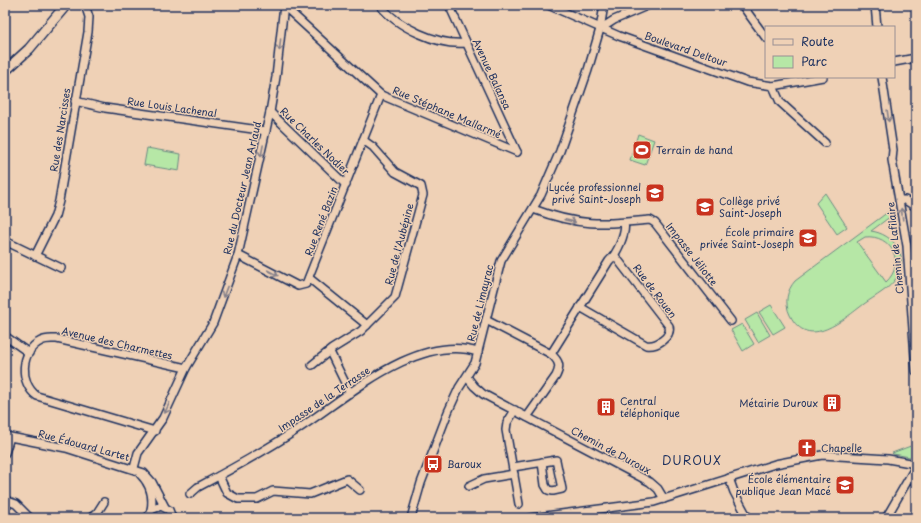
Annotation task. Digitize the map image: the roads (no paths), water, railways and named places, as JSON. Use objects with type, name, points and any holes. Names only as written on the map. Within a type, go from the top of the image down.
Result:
[{"type":"main road","points":[[5,71],[29,49],[66,5]]},
{"type":"street","name":"Rue des Narcisses","points":[[36,256],[59,201],[89,23],[85,5]]},
{"type":"street","name":"Rue Stéphane Mallarmé","points":[[284,5],[381,95],[517,152]]},
{"type":"street","name":"Rue du Docteur Jean Arlaud","points":[[135,469],[138,453],[155,431],[186,368],[213,323],[238,255],[270,112],[276,77],[284,5]]},
{"type":"street","points":[[380,5],[397,21],[426,37],[454,43],[466,42]]},
{"type":"street","name":"Avenue Balansa","points":[[449,5],[517,152]]},
{"type":"street","name":"Boulevard Deltour","points":[[548,5],[600,29],[747,82],[773,86],[795,80],[814,78]]},
{"type":"street","name":"Rue de Limayrac","points":[[411,518],[421,483],[448,412],[459,388],[475,363],[501,261],[533,209],[560,151],[585,81],[600,29],[604,5]]},
{"type":"street","points":[[600,29],[614,20],[649,5]]},
{"type":"street","points":[[742,5],[765,37]]},
{"type":"street","points":[[875,5],[877,26]]},
{"type":"street","points":[[895,62],[916,58]]},
{"type":"street","name":"Chemin de Lafilaire","points":[[882,78],[893,150],[892,160],[900,200],[913,293],[916,371]]},
{"type":"street","points":[[773,86],[780,102],[825,143]]},
{"type":"street","name":"Rue René Bazin","points":[[309,278],[381,95]]},
{"type":"street","name":"Rue Louis Lachenal","points":[[75,101],[105,108],[266,130]]},
{"type":"street","name":"Rue Charles Nodier","points":[[270,112],[346,185]]},
{"type":"street","name":"Rue de l'Aubépine","points":[[312,366],[332,349],[361,331],[395,297],[423,195],[421,186],[417,182],[394,172],[373,147],[363,140]]},
{"type":"street","points":[[900,200],[905,200],[916,207]]},
{"type":"street","name":"Impasse Jéliotte","points":[[533,209],[577,222],[624,223],[650,220],[655,223],[731,320]]},
{"type":"street","points":[[551,354],[609,261],[615,256],[616,248],[626,229],[624,223]]},
{"type":"street","points":[[5,242],[61,268]]},
{"type":"street","points":[[238,255],[298,286],[306,284],[309,278],[368,325]]},
{"type":"street","name":"Rue de Rouen","points":[[580,307],[646,345],[655,345],[668,335],[670,330],[669,326],[615,256]]},
{"type":"street","points":[[486,320],[551,354],[557,359],[559,370],[527,417]]},
{"type":"street","points":[[5,336],[29,353],[25,359],[24,376],[30,391],[37,396],[155,431]]},
{"type":"street","name":"Avenue des Charmettes","points":[[29,353],[41,341],[57,339],[186,368]]},
{"type":"street","name":"Impasse de la Terrasse","points":[[190,494],[299,429],[386,370],[433,351],[451,348],[478,352]]},
{"type":"street","points":[[330,352],[350,393]]},
{"type":"street","name":"Chemin de Duroux","points":[[467,377],[478,391],[650,482],[658,489],[664,499]]},
{"type":"street","points":[[515,410],[507,423],[506,430],[519,504]]},
{"type":"street","points":[[5,453],[7,437]]},
{"type":"street","name":"Rue Édouard Lartet","points":[[7,437],[66,448],[135,469]]},
{"type":"street","points":[[530,518],[642,504],[664,499],[775,464],[827,454],[888,459],[916,465],[886,518]]},
{"type":"street","points":[[469,486],[484,479],[542,462]]},
{"type":"street","points":[[135,469],[148,476],[164,507]]},
{"type":"street","points":[[135,469],[150,489],[153,501],[149,516]]},
{"type":"street","points":[[219,476],[227,493],[238,499],[257,499],[273,491],[310,494],[347,479],[360,490]]},
{"type":"street","points":[[729,478],[734,492],[748,518]]},
{"type":"street","points":[[5,500],[16,504],[30,518]]},
{"type":"street","points":[[90,518],[97,513],[104,502]]},
{"type":"street","points":[[149,516],[158,506],[169,510],[173,517]]},
{"type":"place","name":"Terrain de hand","points":[[642,150]]},
{"type":"place","name":"Lycée professionnel privé Saint-Joseph","points":[[655,193]]},
{"type":"place","name":"Collège privé Saint-Joseph","points":[[705,207]]},
{"type":"place","name":"École primaire privée Saint-Joseph","points":[[808,238]]},
{"type":"place","name":"Métairie Duroux","points":[[832,403]]},
{"type":"place","name":"Central téléphonique","points":[[606,407]]},
{"type":"place","name":"Chapelle","points":[[807,448]]},
{"type":"place","name":"Baroux","points":[[433,464]]},
{"type":"place","name":"École élémentaire publique Jean Macé","points":[[845,485]]},
{"type":"district","name":"DUROUX","points":[[692,461]]}]
